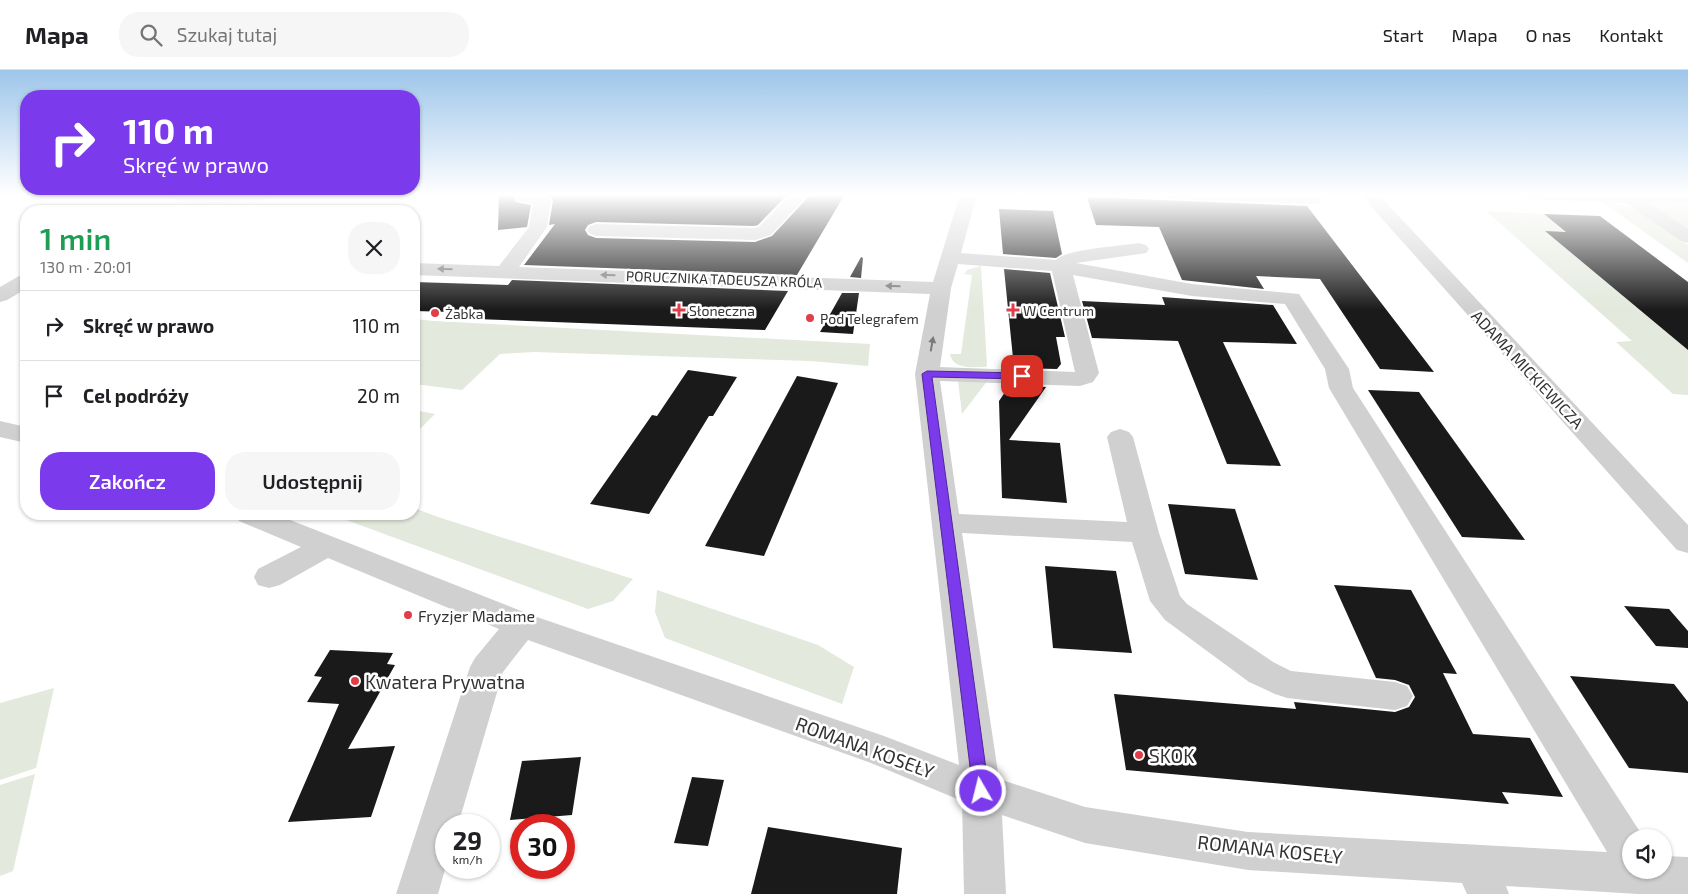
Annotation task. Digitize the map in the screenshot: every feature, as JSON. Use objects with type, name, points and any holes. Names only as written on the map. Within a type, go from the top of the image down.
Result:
[{"type":"street","points":[[506,271],[534,232]]},
{"type":"street","points":[[694,232],[755,234],[760,232]]},
{"type":"street","points":[[958,232],[941,288],[927,374],[981,791],[985,894]]},
{"type":"street","name":"ADAMA MICKIEWICZA","points":[[1403,232],[1688,543]]},
{"type":"street","points":[[1061,266],[1065,261],[1072,258],[1139,249]]},
{"type":"street","points":[[950,258],[1031,262],[1192,290],[1292,298],[1337,369],[1341,388],[1622,840]]},
{"type":"street","points":[[927,374],[1080,379],[1085,377],[1086,373],[1061,266]]},
{"type":"street","name":"PORUCZNIKA TADEUSZA KRÓLA","points":[[420,269],[941,288]]},
{"type":"street","points":[[0,296],[20,284]]},
{"type":"street","points":[[0,429],[20,434]]},
{"type":"street","points":[[1120,437],[1144,533],[1166,601],[1176,612],[1261,672],[1287,684],[1396,696]]},
{"type":"street","name":"ROMANA KOSEŁY","points":[[264,520],[522,624],[884,752],[981,791],[1085,825],[1248,851],[1482,879],[1622,867]]},
{"type":"street","points":[[946,522],[1144,533]]},
{"type":"street","points":[[269,577],[328,546]]},
{"type":"street","points":[[417,894],[425,874],[487,668],[522,624]]},
{"type":"street","name":"ROMANA KOSEŁY","points":[[1672,873],[1688,877]]},
{"type":"shaded area","points":[[1510,232],[1547,232],[1688,350],[1688,395],[1673,394],[1616,342],[1632,341]]},
{"type":"shaded area","points":[[1645,232],[1671,232],[1688,245],[1688,263]]},
{"type":"shaded area","points":[[981,266],[987,365],[986,367],[970,367],[955,363],[950,354],[961,354],[972,275],[964,274],[967,270]]},
{"type":"shaded area","points":[[420,320],[870,344],[868,366],[811,361],[534,352],[500,354],[462,390],[420,385]]},
{"type":"shaded area","points":[[988,380],[962,414],[958,381]]},
{"type":"shaded area","points":[[420,411],[435,414],[420,429]]},
{"type":"shaded area","points":[[420,510],[633,579],[613,601],[588,609],[346,520],[420,520]]},
{"type":"shaded area","points":[[657,590],[818,645],[854,667],[842,704],[665,638],[655,612]]},
{"type":"shaded area","points":[[54,688],[36,768],[0,780],[0,703]]},
{"type":"shaded area","points":[[35,774],[13,871],[0,876],[0,785]]},
{"type":"building","points":[[549,232],[586,232],[596,238],[755,242],[772,236],[775,232],[822,232],[797,275],[524,265]]},
{"type":"building","points":[[1001,232],[1057,232],[1062,254],[1056,258],[1003,254]]},
{"type":"building","points":[[1161,232],[1327,232],[1434,372],[1380,369],[1320,279],[1256,276],[1264,289],[1182,280]]},
{"type":"building","points":[[1547,232],[1622,232],[1688,282],[1688,350]]},
{"type":"building","points":[[861,257],[863,258],[861,278],[850,277]]},
{"type":"building","points":[[1004,269],[1050,273],[1065,337],[1056,337],[1061,364],[1057,369],[1014,368]]},
{"type":"building","points":[[512,280],[788,291],[765,330],[448,318],[453,312],[420,311],[420,282],[508,285]]},
{"type":"building","points":[[842,293],[859,293],[853,334],[820,332]]},
{"type":"building","points":[[1162,297],[1273,305],[1297,344],[1223,342],[1281,466],[1227,464],[1178,341],[1092,338],[1082,301],[1165,305]]},
{"type":"building","points":[[688,370],[737,377],[713,416],[709,416],[649,514],[590,504],[652,415],[657,416]]},
{"type":"building","points":[[797,376],[838,383],[764,556],[705,546]]},
{"type":"building","points":[[1010,385],[1046,387],[1009,440],[1060,443],[1067,503],[1002,498],[999,401]]},
{"type":"building","points":[[1368,390],[1419,392],[1525,540],[1462,537]]},
{"type":"building","points":[[1168,504],[1235,509],[1258,580],[1185,574]]},
{"type":"building","points":[[1045,566],[1116,571],[1132,653],[1053,648]]},
{"type":"building","points":[[1334,585],[1411,590],[1457,674],[1443,673],[1473,734],[1530,738],[1563,797],[1502,792],[1509,804],[1126,770],[1114,694],[1296,709],[1294,702],[1395,712],[1409,707],[1415,697],[1409,685],[1395,680],[1376,678]]},
{"type":"building","points":[[1624,606],[1669,609],[1688,631],[1688,648],[1656,646]]},
{"type":"building","points":[[330,650],[393,653],[387,664],[395,665],[348,749],[395,746],[371,817],[288,822],[339,704],[307,702],[322,677],[314,676]]},
{"type":"building","points":[[1570,676],[1674,684],[1688,702],[1688,773],[1629,768]]},
{"type":"building","points":[[581,757],[572,814],[511,814],[522,761]]},
{"type":"building","points":[[692,777],[724,780],[708,846],[674,843]]},
{"type":"building","points":[[768,827],[902,848],[897,894],[751,894]]},
{"type":"place","name":"Słoneczna","points":[[679,310]]},
{"type":"place","name":"W Centrum","points":[[1013,310]]},
{"type":"place","name":"Żabka","points":[[435,313]]},
{"type":"place","name":"Pod Telegrafem","points":[[810,318]]},
{"type":"place","name":"Fryzjer Madame","points":[[408,615]]},
{"type":"place","name":"Kwatera Prywatna","points":[[355,681]]},
{"type":"place","name":"SKOK","points":[[1139,755]]},
{"type":"route","points":[[981,791],[927,374],[1022,376]]}]
